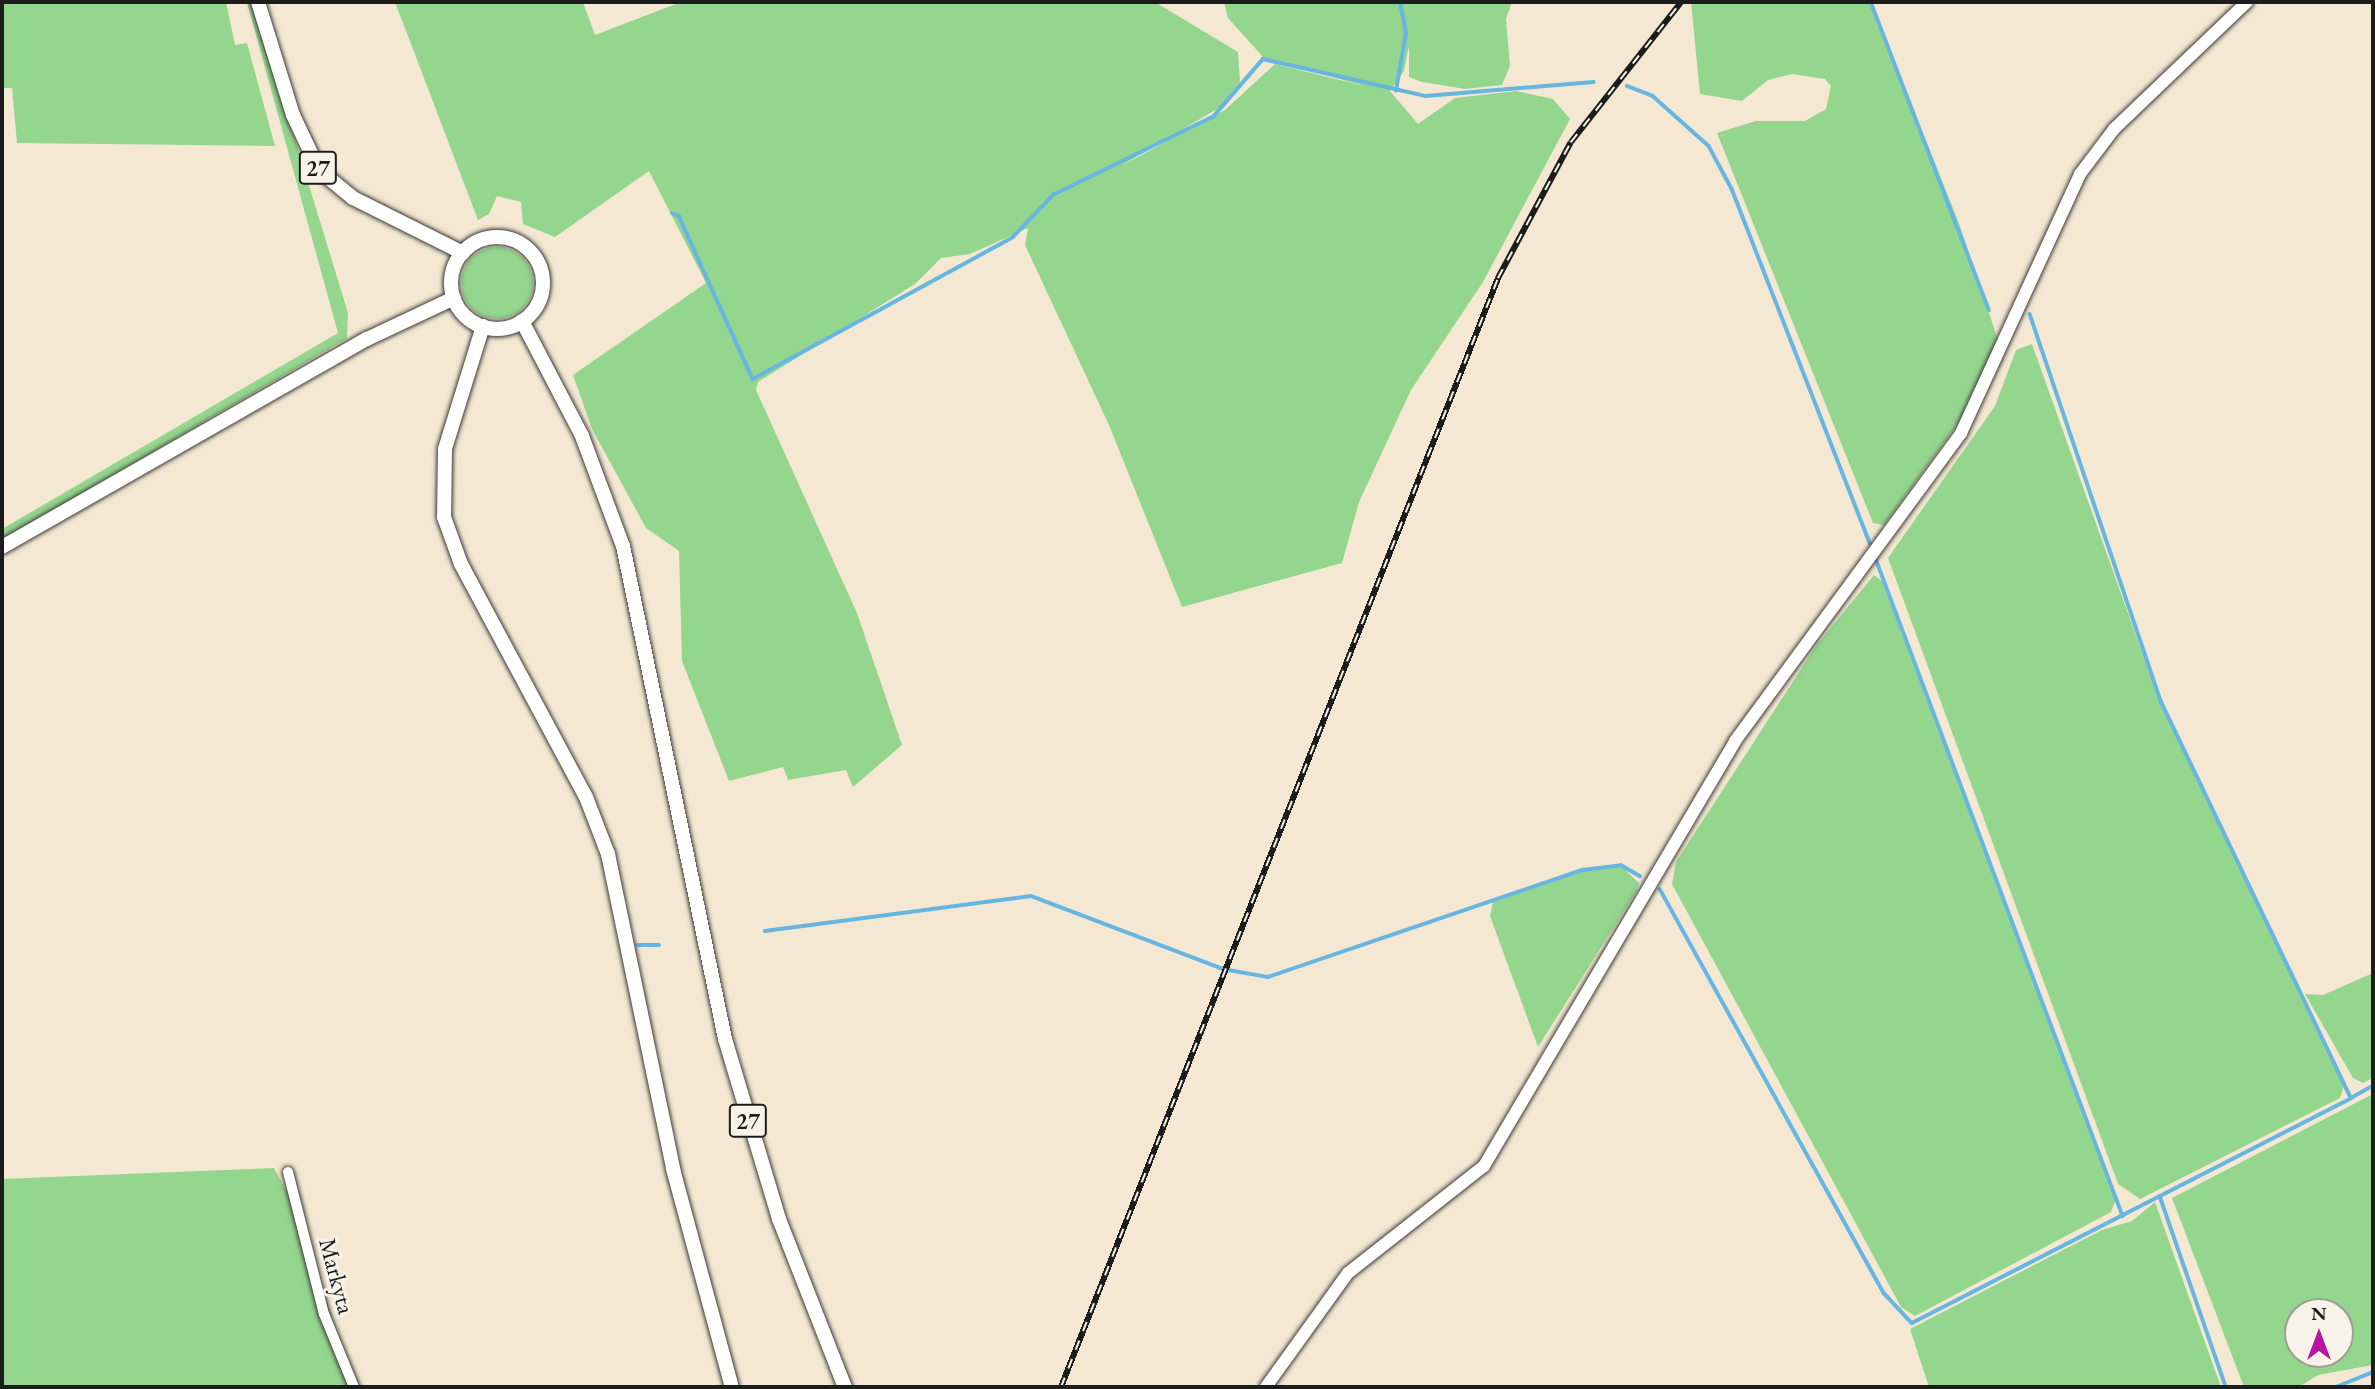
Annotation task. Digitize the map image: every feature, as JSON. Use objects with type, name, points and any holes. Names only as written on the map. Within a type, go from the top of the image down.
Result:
[{"type":"main road","name":"27","points":[[260,5],[293,115],[319,170],[353,198],[463,253]]},
{"type":"main road","points":[[500,237],[533,254],[542,292],[522,321],[483,326],[454,298],[453,275],[463,253],[500,237]]},
{"type":"main road","points":[[2,548],[367,339],[454,298]]},
{"type":"main road","name":"27","points":[[522,321],[582,436],[623,546],[725,1039],[779,1219],[845,1387]]},
{"type":"main road","points":[[483,326],[445,449],[446,524],[586,797],[608,854],[673,1169],[732,1387]]},
{"type":"street","points":[[1266,1387],[1348,1273],[1484,1166],[1735,741],[1961,433],[2080,174],[2114,129],[2247,2]]},
{"type":"street","name":"Markyta","points":[[288,1172],[324,1314],[354,1387]]},
{"type":"green space","points":[[2,2],[226,2],[235,45],[247,43],[275,146],[17,143],[12,88],[2,88]]},
{"type":"green space","points":[[247,2],[253,2],[348,313],[347,338],[2,540],[2,529],[338,333]]},
{"type":"green space","points":[[395,2],[583,2],[595,35],[681,2],[1155,2],[1238,52],[1240,82],[1222,106],[1121,166],[1225,110],[1275,64],[1364,86],[1263,57],[1228,18],[1224,2],[1399,2],[1400,7],[1401,2],[1512,2],[1506,19],[1510,66],[1502,85],[1465,89],[1422,82],[1409,77],[1409,46],[1404,71],[1390,91],[1418,124],[1455,98],[1516,91],[1553,99],[1570,119],[1483,282],[1411,390],[1359,502],[1342,563],[1182,607],[1109,425],[1025,245],[1028,228],[970,254],[941,258],[915,284],[758,382],[756,390],[857,613],[902,745],[853,787],[846,770],[788,780],[783,767],[729,781],[682,661],[679,551],[646,528],[592,429],[573,375],[706,283],[649,171],[555,237],[523,224],[521,202],[497,196],[489,214],[478,220]]},
{"type":"green space","points":[[1691,2],[1871,2],[1960,226],[1998,340],[1964,415],[1884,525],[1873,523],[1717,133],[1756,121],[1805,121],[1826,109],[1831,86],[1825,79],[1792,74],[1768,80],[1742,101],[1700,94]]},
{"type":"green space","points":[[497,247],[511,250],[523,257],[530,269],[533,283],[530,297],[523,309],[511,316],[497,319],[483,316],[471,309],[464,297],[461,283],[464,269],[471,257],[483,250]]},
{"type":"green space","points":[[2032,344],[2160,703],[2344,1085],[2340,1098],[2140,1199],[2118,1184],[1888,558],[1995,406],[2016,350]]},
{"type":"green space","points":[[1874,575],[1882,581],[2116,1199],[2111,1212],[1915,1316],[1901,1307],[1672,884],[1676,862],[1816,646]]},
{"type":"green space","points":[[1622,867],[1639,883],[1636,892],[1538,1047],[1490,916],[1493,902],[1588,869]]},
{"type":"green space","points":[[2373,973],[2373,1078],[2363,1083],[2353,1078],[2305,994],[2323,995]]},
{"type":"green space","points":[[2373,1094],[2373,1365],[2318,1375],[2299,1387],[2244,1387],[2172,1198]]},
{"type":"green space","points":[[274,1168],[301,1218],[354,1387],[2,1387],[2,1179]]},
{"type":"green space","points":[[2155,1202],[2221,1387],[1929,1387],[1910,1329],[2102,1230],[2132,1221]]},
{"type":"waterway","points":[[1396,91],[1406,33],[1400,2]]},
{"type":"waterway","points":[[1871,2],[1989,310]]},
{"type":"waterway","points":[[672,213],[679,216],[753,379],[1013,237],[1053,195],[1214,116],[1263,59],[1426,96],[1593,82]]},
{"type":"waterway","points":[[1627,86],[1653,96],[1709,146],[1732,189],[1870,543]]},
{"type":"waterway","points":[[2030,314],[2161,701],[2351,1098],[2373,1086]]},
{"type":"waterway","points":[[1876,559],[2123,1216]]},
{"type":"waterway","points":[[765,931],[1031,896],[1223,969],[1268,977],[1583,870],[1621,865],[1640,876]]},
{"type":"waterway","points":[[1660,889],[1884,1293],[1912,1323],[2351,1098]]},
{"type":"waterway","points":[[638,945],[659,945]]},
{"type":"waterway","points":[[2160,1196],[2226,1387]]},
{"type":"waterway","points":[[2336,1387],[2373,1372]]},
{"type":"railway","points":[[1061,1387],[1498,278],[1571,142],[1681,2]]}]
